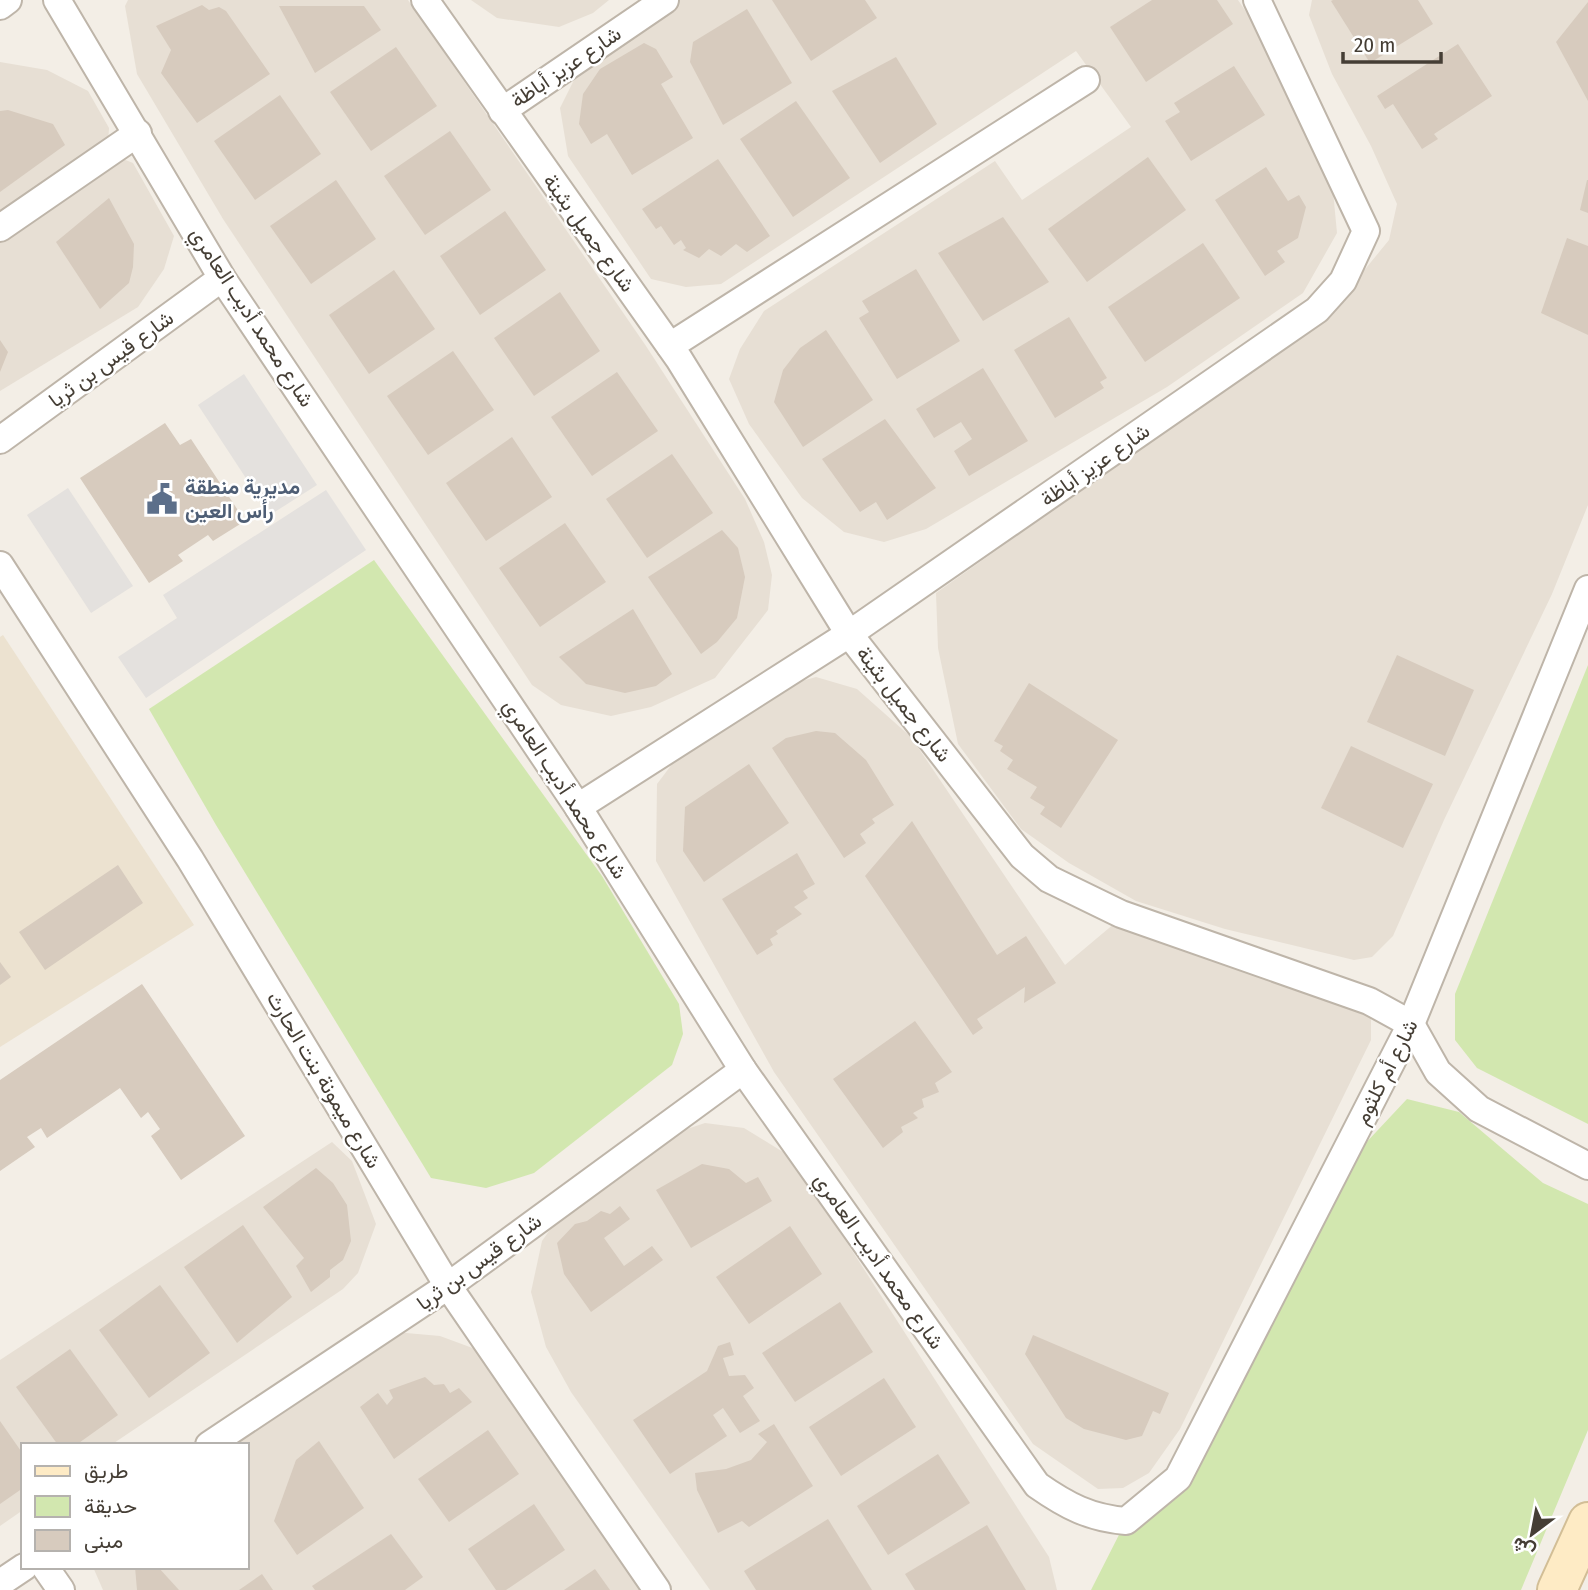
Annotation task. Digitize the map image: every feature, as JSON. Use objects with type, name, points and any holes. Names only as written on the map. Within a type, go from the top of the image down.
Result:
[{"type":"main road","points":[[1558,1590],[1588,1522]]},
{"type":"street","points":[[0,6],[8,0]]},
{"type":"street","name":"شارع محمد أديب العامري","points":[[57,0],[222,278],[578,807],[743,1070],[1037,1485],[1069,1508],[1099,1519],[1126,1521]]},
{"type":"street","name":"شارع جميل بثينة","points":[[425,0],[670,346],[849,634],[1022,856],[1049,879],[1121,914],[1369,1000],[1411,1024]]},
{"type":"street","name":"شارع عزيز أباظة","points":[[502,111],[665,0]]},
{"type":"street","name":"شارع عزيز أباظة","points":[[578,807],[849,634],[1306,318],[1343,281],[1366,231],[1257,0]]},
{"type":"street","points":[[670,346],[1086,80]]},
{"type":"street","points":[[0,228],[138,133]]},
{"type":"street","name":"شارع قيس بن ثريا","points":[[0,440],[222,278]]},
{"type":"street","name":"شارع ميمونة بنت الحارث","points":[[0,565],[190,859],[448,1286],[657,1590]]},
{"type":"street","name":"شارع أم كلثوم","points":[[1126,1521],[1178,1478],[1411,1024],[1588,589]]},
{"type":"street","points":[[1411,1024],[1438,1072],[1479,1109],[1588,1166]]},
{"type":"street","name":"شارع قيس بن ثريا","points":[[212,1443],[448,1286],[743,1070]]},
{"type":"street","points":[[0,1583],[21,1569]]},
{"type":"street","points":[[46,1569],[61,1590]]},
{"type":"shaded area","points":[[128,0],[408,0],[646,346],[745,499],[764,542],[772,575],[768,610],[715,678],[651,707],[611,716],[561,705],[532,685],[223,219],[137,74],[125,6]]},
{"type":"shaded area","points":[[471,0],[609,0],[593,13],[559,27],[497,18]]},
{"type":"shaded area","points":[[679,0],[1238,0],[1273,52],[1331,170],[1337,233],[1303,293],[1167,387],[926,529],[884,542],[844,532],[802,498],[749,424],[729,379],[740,349],[764,311],[995,161],[1022,200],[1131,127],[1076,51],[721,284],[686,287],[651,279],[568,156],[560,108],[577,74]]},
{"type":"shaded area","points":[[1312,0],[1588,0],[1588,505],[1552,594],[1444,820],[1393,936],[1372,957],[1354,960],[1225,929],[1136,901],[1069,863],[1021,829],[958,744],[938,648],[936,593],[1326,317],[1389,240],[1397,204],[1371,146],[1332,74],[1309,15]]},
{"type":"shaded area","points":[[0,62],[47,70],[88,91],[109,128],[108,144],[0,217]]},
{"type":"shaded area","points":[[118,157],[133,163],[174,236],[164,269],[138,307],[0,391],[0,239]]},
{"type":"shaded area","points":[[244,374],[317,485],[270,515],[198,405]]},
{"type":"shaded area","points":[[68,488],[133,586],[91,613],[27,515]]},
{"type":"shaded area","points":[[326,490],[366,550],[146,698],[118,657],[177,618],[163,595]]},
{"type":"shaded area","points":[[3,635],[194,925],[0,1047],[0,637]]},
{"type":"shaded area","points":[[816,677],[857,689],[911,737],[1065,965],[1115,923],[1371,1009],[1371,1040],[1180,1429],[1149,1473],[1123,1488],[1098,1489],[1033,1444],[774,1072],[656,861],[657,784],[685,747],[784,686]]},
{"type":"shaded area","points":[[705,1123],[744,1128],[783,1152],[842,1235],[1049,1557],[1057,1590],[710,1590],[571,1392],[546,1347],[531,1292],[542,1241],[565,1208],[660,1138]]},
{"type":"shaded area","points":[[332,1142],[352,1161],[376,1224],[358,1273],[343,1289],[114,1443],[21,1443],[21,1511],[0,1526],[0,1360]]},
{"type":"shaded area","points":[[395,1332],[440,1336],[486,1353],[652,1590],[103,1590],[94,1569],[248,1569],[248,1443],[223,1443]]},
{"type":"green space","points":[[374,560],[602,876],[679,1004],[683,1034],[672,1065],[534,1173],[486,1188],[431,1178],[216,825],[149,709]]},
{"type":"green space","points":[[1588,665],[1588,1124],[1477,1068],[1455,1040],[1455,994]]},
{"type":"green space","points":[[1407,1099],[1459,1112],[1543,1183],[1588,1204],[1588,1430],[1521,1590],[1091,1590],[1126,1521],[1153,1501],[1331,1180]]},
{"type":"building","points":[[772,0],[865,0],[877,18],[811,61]]},
{"type":"building","points":[[1152,0],[1217,0],[1233,24],[1146,82],[1110,27]]},
{"type":"building","points":[[1418,0],[1433,24],[1370,63],[1331,1]]},
{"type":"building","points":[[1588,2],[1588,101],[1556,42]]},
{"type":"building","points":[[202,5],[209,10],[219,7],[226,11],[270,74],[197,123],[161,73],[171,50],[156,26]]},
{"type":"building","points":[[279,6],[364,6],[381,30],[315,73]]},
{"type":"building","points":[[747,9],[792,83],[723,125],[690,62],[693,42]]},
{"type":"building","points":[[644,43],[656,49],[673,77],[661,84],[693,138],[632,175],[607,134],[591,144],[579,124],[583,94],[600,69]]},
{"type":"building","points":[[1458,44],[1492,96],[1434,134],[1438,139],[1422,149],[1393,104],[1385,109],[1377,96]]},
{"type":"building","points":[[396,47],[437,106],[371,151],[330,92]]},
{"type":"building","points":[[896,57],[937,124],[880,163],[832,91]]},
{"type":"building","points":[[1234,66],[1265,115],[1191,161],[1165,121],[1180,112],[1174,103]]},
{"type":"building","points":[[280,95],[321,154],[255,200],[214,141]]},
{"type":"building","points":[[796,101],[850,178],[793,217],[740,139]]},
{"type":"building","points":[[8,110],[53,124],[65,145],[0,192],[0,111]]},
{"type":"building","points":[[450,131],[491,190],[425,235],[384,176]]},
{"type":"building","points":[[1148,157],[1186,210],[1087,282],[1048,229]]},
{"type":"building","points":[[718,159],[770,236],[747,252],[736,244],[721,256],[709,249],[699,258],[683,250],[686,248],[681,240],[674,245],[661,226],[656,229],[642,209]]},
{"type":"building","points":[[1266,167],[1288,201],[1299,195],[1306,207],[1298,238],[1277,251],[1285,262],[1265,276],[1215,200]]},
{"type":"building","points":[[336,180],[376,239],[311,284],[270,226]]},
{"type":"building","points":[[1588,180],[1588,213],[1580,210]]},
{"type":"building","points":[[109,198],[134,244],[133,267],[129,283],[100,309],[56,242]]},
{"type":"building","points":[[505,211],[546,270],[480,315],[440,256]]},
{"type":"building","points":[[1003,217],[1049,282],[983,321],[938,253]]},
{"type":"building","points":[[1567,238],[1588,246],[1588,335],[1541,313]]},
{"type":"building","points":[[1203,243],[1240,298],[1145,362],[1108,307]]},
{"type":"building","points":[[916,269],[960,341],[897,379],[859,318],[869,312],[862,301]]},
{"type":"building","points":[[394,270],[435,329],[369,374],[329,315]]},
{"type":"building","points":[[560,292],[600,351],[534,396],[494,338]]},
{"type":"building","points":[[1069,317],[1107,378],[1100,382],[1104,388],[1055,418],[1014,350]]},
{"type":"building","points":[[826,330],[873,400],[803,447],[774,402],[783,370],[800,348]]},
{"type":"building","points":[[0,340],[8,352],[0,372]]},
{"type":"building","points":[[453,351],[494,410],[428,455],[387,396]]},
{"type":"building","points":[[983,368],[1028,441],[969,476],[954,451],[972,439],[961,422],[934,438],[916,409]]},
{"type":"building","points":[[617,372],[658,431],[592,476],[551,417]]},
{"type":"building","points":[[885,419],[936,488],[887,520],[876,502],[860,512],[822,459]]},
{"type":"building","name":"مديرية منطقة رأس العين","points":[[165,423],[180,445],[191,439],[245,521],[213,541],[208,535],[178,555],[183,561],[149,583],[80,478]]},
{"type":"building","points":[[512,437],[552,497],[486,541],[446,483]]},
{"type":"building","points":[[672,454],[713,513],[647,558],[606,499]]},
{"type":"building","points":[[565,523],[606,582],[540,627],[499,568]]},
{"type":"building","points":[[722,530],[738,548],[745,577],[737,618],[717,642],[701,654],[648,577]]},
{"type":"building","points":[[633,609],[672,674],[656,686],[625,693],[586,684],[559,657]]},
{"type":"building","points":[[1397,655],[1474,690],[1445,756],[1367,722]]},
{"type":"building","points":[[1029,683],[1118,740],[1061,828],[1040,814],[1045,807],[1030,798],[1037,787],[1007,769],[1013,760],[1000,751],[1003,746],[994,741]]},
{"type":"building","points":[[816,731],[835,733],[866,760],[894,805],[872,819],[875,823],[860,834],[866,843],[844,858],[772,748],[786,738]]},
{"type":"building","points":[[1351,746],[1433,784],[1403,848],[1321,808]]},
{"type":"building","points":[[749,764],[789,823],[704,882],[683,851],[685,807]]},
{"type":"building","points":[[912,821],[997,955],[1026,936],[1056,983],[1024,1003],[1025,987],[977,1019],[983,1028],[973,1035],[865,876]]},
{"type":"building","points":[[797,853],[815,884],[803,891],[808,898],[794,907],[802,914],[776,931],[778,934],[770,939],[773,945],[757,955],[722,899]]},
{"type":"building","points":[[118,865],[143,903],[45,970],[19,932]]},
{"type":"building","points":[[0,962],[11,977],[0,985]]},
{"type":"building","points":[[142,984],[245,1136],[181,1180],[151,1136],[160,1129],[148,1112],[141,1118],[120,1088],[47,1138],[41,1128],[27,1137],[35,1147],[0,1171],[0,1080]]},
{"type":"building","points":[[915,1021],[952,1072],[935,1083],[939,1092],[922,1099],[924,1107],[913,1113],[918,1118],[901,1127],[903,1132],[883,1148],[833,1079]]},
{"type":"building","points":[[702,1164],[729,1169],[746,1183],[758,1177],[772,1201],[691,1248],[656,1190]]},
{"type":"building","points":[[316,1168],[333,1183],[347,1205],[351,1241],[343,1260],[330,1270],[330,1277],[311,1292],[296,1266],[304,1258],[263,1207]]},
{"type":"building","points":[[620,1206],[630,1219],[604,1238],[624,1266],[652,1246],[663,1260],[591,1312],[564,1274],[557,1243],[575,1224],[587,1221],[601,1211],[610,1214]]},
{"type":"building","points":[[243,1225],[292,1297],[237,1343],[184,1267]]},
{"type":"building","points":[[790,1226],[822,1274],[749,1324],[716,1277]]},
{"type":"building","points":[[160,1285],[210,1353],[149,1398],[99,1330]]},
{"type":"building","points":[[840,1302],[873,1352],[795,1402],[762,1353]]},
{"type":"building","points":[[1033,1335],[1169,1393],[1160,1414],[1153,1411],[1142,1436],[1126,1440],[1084,1429],[1066,1418],[1025,1354]]},
{"type":"building","points":[[730,1342],[734,1355],[723,1358],[729,1376],[745,1375],[754,1388],[743,1396],[760,1421],[740,1433],[723,1408],[713,1415],[727,1436],[670,1474],[633,1420],[707,1371],[718,1346]]},
{"type":"building","points":[[70,1349],[118,1415],[79,1443],[57,1443],[16,1387]]},
{"type":"building","points":[[425,1377],[434,1385],[444,1384],[450,1393],[459,1388],[472,1402],[394,1459],[360,1407],[378,1393],[387,1405],[393,1398],[389,1390]]},
{"type":"building","points":[[884,1378],[916,1427],[841,1476],[809,1427]]},
{"type":"building","points":[[0,1421],[21,1451],[21,1489],[0,1504]]},
{"type":"building","points":[[774,1424],[813,1486],[749,1527],[742,1521],[718,1533],[697,1490],[695,1473],[726,1469],[751,1460],[767,1442],[758,1434]]},
{"type":"building","points":[[488,1430],[519,1474],[449,1522],[418,1479]]},
{"type":"building","points":[[319,1441],[364,1508],[297,1555],[274,1521],[296,1460]]},
{"type":"building","points":[[938,1454],[970,1503],[888,1555],[857,1506]]},
{"type":"building","points":[[534,1504],[565,1550],[506,1590],[496,1590],[468,1549]]},
{"type":"building","points":[[828,1519],[872,1590],[756,1590],[744,1571]]},
{"type":"building","points":[[987,1525],[1026,1590],[915,1590],[905,1574]]},
{"type":"building","points":[[391,1534],[423,1577],[405,1590],[315,1590],[312,1586]]},
{"type":"building","points":[[135,1569],[160,1569],[179,1590],[137,1590]]},
{"type":"building","points":[[595,1569],[610,1590],[564,1590]]},
{"type":"building","points":[[262,1574],[273,1590],[239,1590]]},
{"type":"place","name":"مديرية منطقة رأس العين","points":[[162,499]]}]
